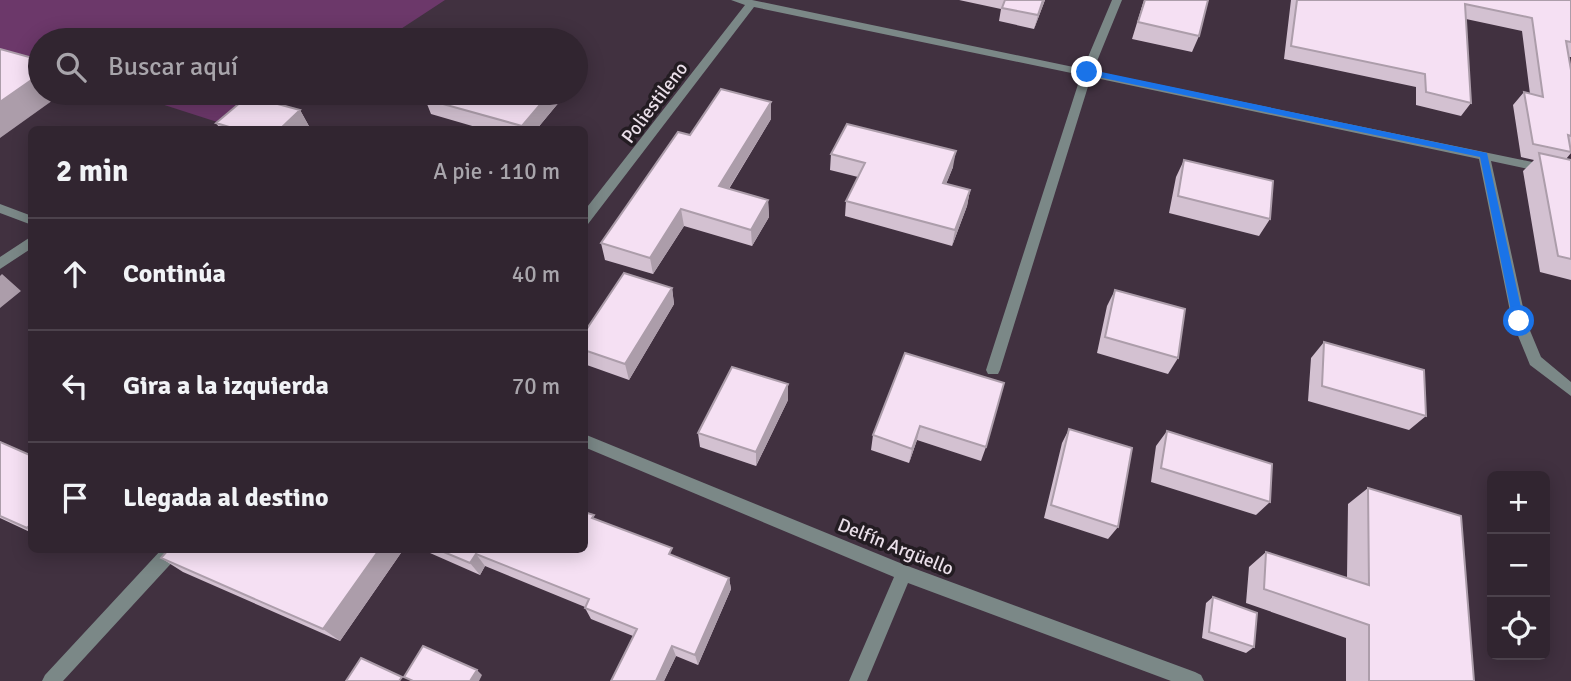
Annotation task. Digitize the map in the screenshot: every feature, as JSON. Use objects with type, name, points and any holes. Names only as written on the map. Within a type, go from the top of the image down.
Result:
[{"type":"street","points":[[736,0],[1571,174]]},
{"type":"street","points":[[993,370],[1087,72],[1117,0]]},
{"type":"street","name":"Poliestileno","points":[[588,216],[752,3]]},
{"type":"street","points":[[1484,155],[1519,321],[1535,361],[1571,390]]},
{"type":"street","points":[[0,208],[28,219]]},
{"type":"street","points":[[0,264],[28,244]]},
{"type":"street","name":"Delfín Argüello","points":[[588,442],[904,573],[1195,681]]},
{"type":"street","points":[[51,681],[169,553]]},
{"type":"street","points":[[858,681],[904,573]]},
{"type":"shaded area","points":[[0,0],[445,0],[402,28],[28,28],[28,60],[0,51]]},
{"type":"shaded area","points":[[164,105],[287,105],[256,126],[230,126]]},
{"type":"building","points":[[1005,0],[1043,0],[1038,15],[1002,8]]},
{"type":"building","points":[[1145,0],[1208,0],[1199,36],[1138,22]]},
{"type":"building","points":[[1297,0],[1571,0],[1571,42],[1566,41],[1571,70],[1571,136],[1568,135],[1571,152],[1533,144],[1524,92],[1543,97],[1532,18],[1465,4],[1471,103],[1426,92],[1425,74],[1291,46]]},
{"type":"building","points":[[0,49],[28,57],[28,82],[0,102]]},
{"type":"building","points":[[721,89],[771,102],[719,186],[768,200],[751,230],[681,209],[650,258],[601,243],[678,132],[690,135]]},
{"type":"building","points":[[237,105],[281,105],[300,110],[283,126],[226,126],[216,123]]},
{"type":"building","points":[[447,105],[540,105],[522,126]]},
{"type":"building","points":[[847,124],[956,151],[943,183],[970,190],[955,230],[846,201],[865,163],[831,154]]},
{"type":"building","points":[[1539,153],[1571,160],[1571,259],[1558,256]]},
{"type":"building","points":[[1184,160],[1273,181],[1270,219],[1178,196]]},
{"type":"building","points":[[624,273],[672,288],[625,364],[588,351],[588,327]]},
{"type":"building","points":[[1115,290],[1185,309],[1178,358],[1105,337]]},
{"type":"building","points":[[1324,342],[1424,370],[1426,416],[1322,386]]},
{"type":"building","points":[[905,353],[1004,383],[986,447],[920,426],[912,449],[873,435]]},
{"type":"building","points":[[732,367],[788,384],[756,452],[698,433]]},
{"type":"building","points":[[1069,429],[1132,448],[1118,527],[1051,505]]},
{"type":"building","points":[[1167,431],[1272,464],[1270,502],[1161,468]]},
{"type":"building","points":[[0,442],[28,454],[28,527],[0,516]]},
{"type":"building","points":[[1368,488],[1461,516],[1474,681],[1369,681],[1369,625],[1264,589],[1266,552],[1369,585]]},
{"type":"building","points":[[588,513],[594,515],[592,518],[672,548],[669,554],[729,578],[695,655],[672,646],[656,681],[611,681],[637,629],[585,608],[589,599],[476,554],[470,563],[446,553],[588,553]]},
{"type":"building","points":[[165,553],[377,553],[323,629],[161,558]]},
{"type":"building","points":[[1213,597],[1257,613],[1254,647],[1209,632]]},
{"type":"building","points":[[423,646],[477,670],[470,681],[413,681],[404,677]]},
{"type":"building","points":[[361,658],[402,677],[399,681],[346,681]]},
{"type":"route","points":[[1087,72],[1484,155],[1519,321]]}]
